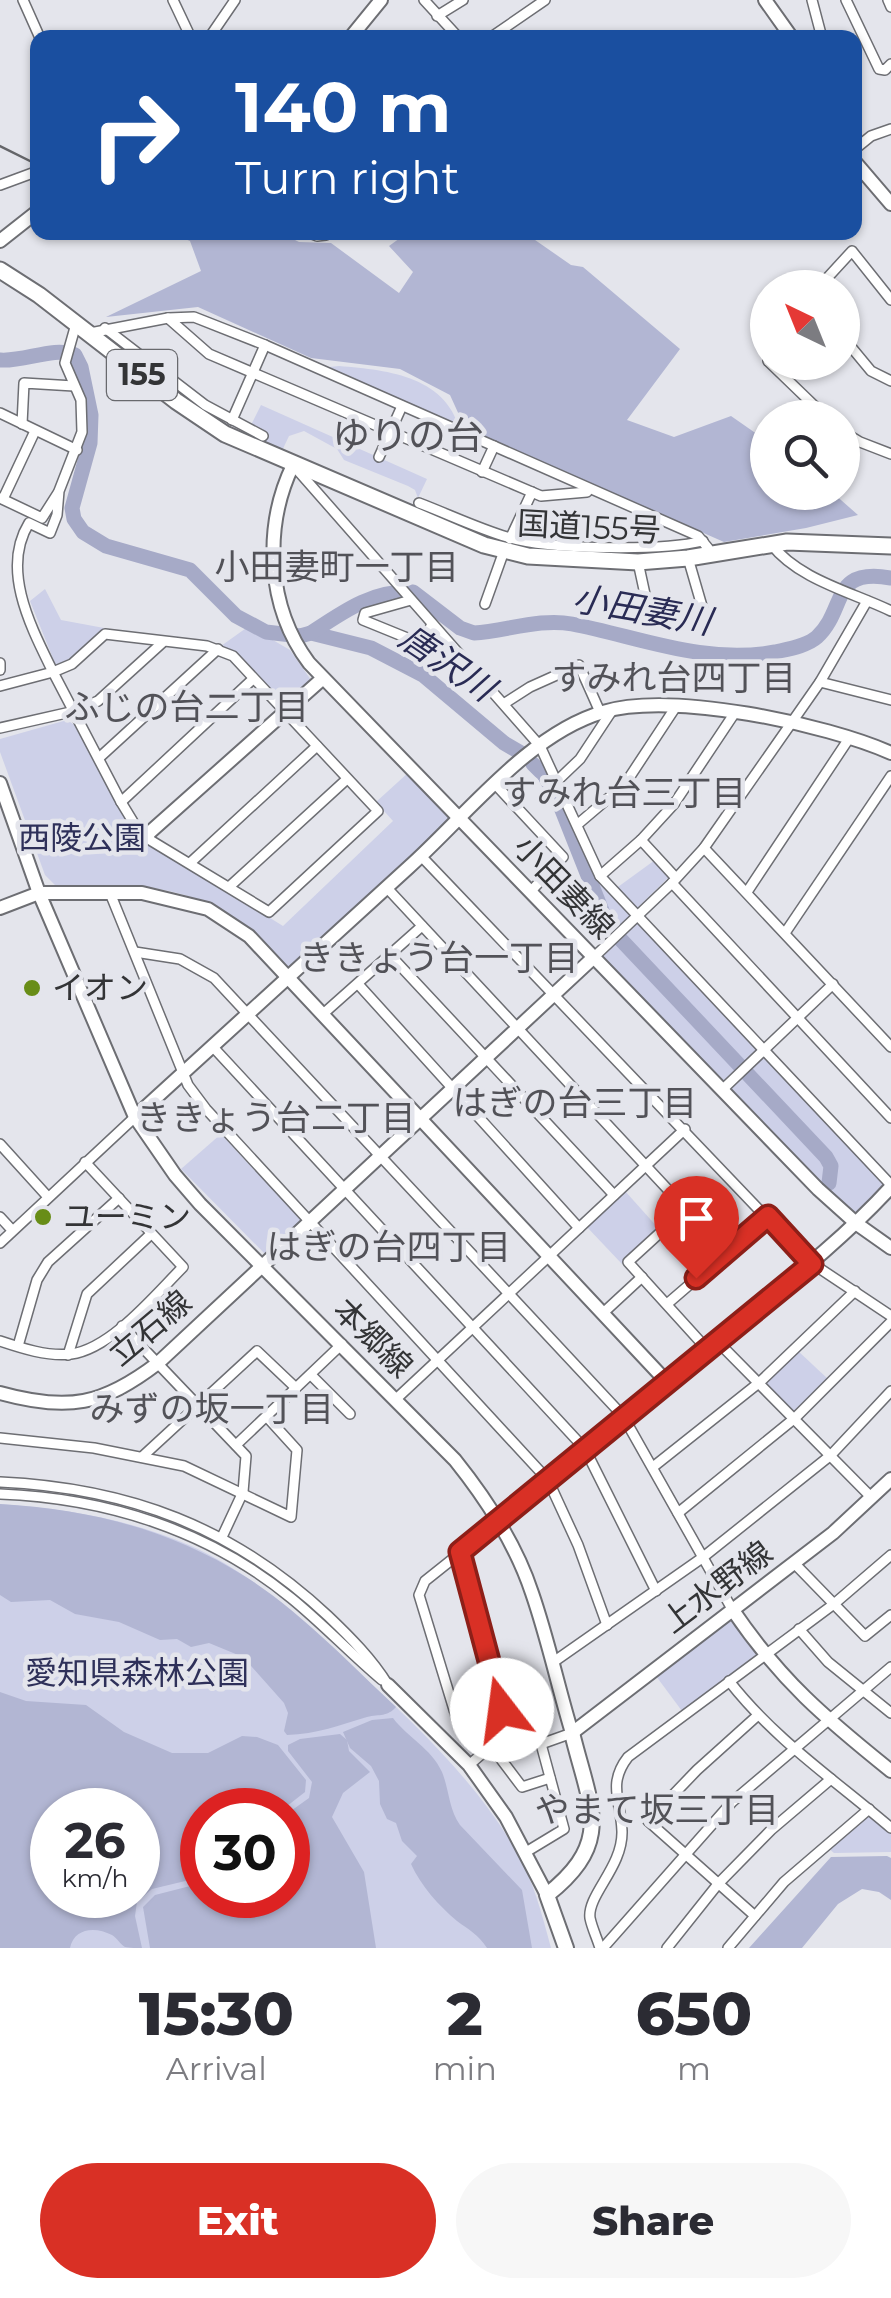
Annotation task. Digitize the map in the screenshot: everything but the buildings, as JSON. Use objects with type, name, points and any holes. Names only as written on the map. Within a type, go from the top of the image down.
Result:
[{"type":"highway","name":"国道155号","points":[[0,270],[40,295],[196,416],[244,444],[507,544],[528,556],[638,562],[688,558],[705,548],[814,542],[891,546]]},
{"type":"main road","points":[[566,1948],[547,1895],[574,1873],[590,1842],[591,1812],[572,1734]]},
{"type":"street","points":[[23,0],[36,30]]},
{"type":"street","points":[[173,0],[186,30]]},
{"type":"street","points":[[215,30],[234,0]]},
{"type":"street","points":[[357,30],[381,0]]},
{"type":"street","points":[[424,0],[452,30]]},
{"type":"street","points":[[437,16],[463,0]]},
{"type":"street","points":[[502,30],[545,0]]},
{"type":"street","points":[[765,0],[786,30]]},
{"type":"street","points":[[812,0],[820,30]]},
{"type":"street","points":[[846,0],[860,30]]},
{"type":"street","points":[[888,0],[891,7]]},
{"type":"street","points":[[862,33],[879,69],[885,70],[891,64]]},
{"type":"street","points":[[862,143],[891,129]]},
{"type":"street","points":[[862,170],[891,204]]},
{"type":"street","points":[[0,185],[30,174]]},
{"type":"street","points":[[0,242],[30,218]]},
{"type":"street","points":[[835,270],[852,252],[891,300]]},
{"type":"street","points":[[36,431],[1,499],[42,518],[59,491],[82,432],[80,400],[65,362],[70,344],[82,329],[194,317],[494,446],[705,548]]},
{"type":"street","points":[[168,318],[209,354],[482,472],[551,496],[590,491]]},
{"type":"street","points":[[105,328],[205,404],[263,436]]},
{"type":"street","points":[[232,420],[265,345]]},
{"type":"street","points":[[860,358],[871,371],[891,381]]},
{"type":"street","points":[[787,380],[808,400]]},
{"type":"street","points":[[22,424],[24,383],[74,386]]},
{"type":"street","points":[[379,457],[402,406]]},
{"type":"street","points":[[1,416],[77,450]]},
{"type":"street","points":[[860,442],[891,454]]},
{"type":"street","points":[[482,472],[494,446]]},
{"type":"street","points":[[293,465],[540,746],[600,876],[891,1186],[857,1224],[812,1264],[425,1581],[420,1595],[459,1726],[468,1730],[502,1710],[548,1714]]},
{"type":"street","name":"小田妻線","points":[[293,465],[286,479],[274,538],[274,571],[284,616],[297,644],[322,679],[818,1190],[891,1248]]},
{"type":"street","points":[[59,491],[58,515],[50,532],[29,524],[15,573],[38,642],[120,802],[135,825],[149,833]]},
{"type":"street","points":[[485,604],[532,492]]},
{"type":"street","points":[[419,503],[507,544],[705,548]]},
{"type":"street","points":[[771,544],[781,557],[863,601],[891,611]]},
{"type":"street","points":[[688,558],[706,620]]},
{"type":"street","points":[[638,562],[651,622]]},
{"type":"street","points":[[0,574],[15,573]]},
{"type":"street","points":[[410,598],[365,613],[363,620],[422,644],[432,624]]},
{"type":"street","points":[[594,956],[704,848],[820,682],[863,601]]},
{"type":"street","points":[[0,686],[72,664],[106,634],[218,649],[233,656],[378,811],[269,912],[150,840],[149,833]]},
{"type":"street","points":[[0,728],[75,711],[98,701],[162,642]]},
{"type":"street","points":[[100,757],[218,649]]},
{"type":"street","points":[[505,703],[579,665],[606,711]]},
{"type":"street","points":[[120,802],[254,679]]},
{"type":"street","points":[[149,833],[322,679]]},
{"type":"street","points":[[820,682],[891,700]]},
{"type":"street","points":[[0,1242],[288,980],[495,784],[568,726],[634,704],[677,705],[850,736],[891,754]]},
{"type":"street","points":[[578,824],[625,784],[677,705]]},
{"type":"street","points":[[556,781],[580,759],[606,711]]},
{"type":"street","points":[[600,876],[674,804],[734,714]]},
{"type":"street","points":[[747,892],[850,736]]},
{"type":"street","points":[[190,864],[317,746]]},
{"type":"street","points":[[785,933],[891,776]]},
{"type":"street","points":[[229,887],[348,778]]},
{"type":"street","name":"本郷線","points":[[0,784],[39,894],[135,1117],[175,1175],[456,1460],[480,1492],[532,1590],[572,1734]]},
{"type":"street","points":[[495,784],[564,856],[530,891]]},
{"type":"street","points":[[641,840],[891,1118]]},
{"type":"street","points":[[704,848],[891,1047]]},
{"type":"street","points":[[422,856],[812,1264],[891,1319],[796,1418],[678,1513]]},
{"type":"street","points":[[386,888],[726,1252]]},
{"type":"street","points":[[110,893],[184,1072],[206,1109],[548,1480],[578,1545],[607,1625]]},
{"type":"street","points":[[0,908],[39,894],[142,893],[208,909],[249,936],[666,1381]]},
{"type":"street","points":[[322,1014],[422,926]]},
{"type":"street","points":[[134,952],[180,959],[206,972],[509,1293],[622,1416],[732,1609],[783,1678],[891,1772]]},
{"type":"street","points":[[390,956],[614,1195]]},
{"type":"street","name":"立石線","points":[[0,1393],[24,1400],[61,1403],[96,1399],[126,1387],[158,1363],[594,956]]},
{"type":"street","points":[[358,984],[579,1228]]},
{"type":"street","points":[[722,1090],[833,984]]},
{"type":"street","points":[[213,1047],[586,1448],[656,1591]]},
{"type":"street","points":[[395,1400],[685,1130]]},
{"type":"street","points":[[0,1144],[48,1197]]},
{"type":"street","points":[[0,1341],[68,1355],[96,1345],[122,1326],[184,1267],[85,1162]]},
{"type":"street","points":[[18,1346],[37,1280],[48,1262],[118,1198]]},
{"type":"street","points":[[686,1209],[628,1262],[667,1304],[760,1382],[872,1498]]},
{"type":"street","points":[[667,1304],[768,1216]]},
{"type":"street","points":[[0,1217],[12,1230]]},
{"type":"street","points":[[68,1355],[88,1294],[151,1234]]},
{"type":"street","points":[[602,1314],[642,1278]]},
{"type":"street","points":[[653,1467],[760,1382],[855,1291]]},
{"type":"street","points":[[122,1326],[246,1456],[243,1492],[222,1537]]},
{"type":"street","points":[[236,1445],[342,1344]]},
{"type":"street","points":[[143,1456],[257,1351],[296,1388]]},
{"type":"street","points":[[311,1374],[350,1414]]},
{"type":"street","points":[[552,1664],[702,1558],[832,1455],[891,1391]]},
{"type":"street","points":[[0,1438],[143,1456],[184,1466],[292,1517],[298,1450],[267,1417]]},
{"type":"street","name":"上水野線","points":[[572,1734],[794,1563],[891,1478]]},
{"type":"street","points":[[0,1482],[50,1485],[114,1497],[222,1537],[281,1574],[376,1665],[388,1685]]},
{"type":"street","points":[[0,1494],[77,1500],[135,1515],[183,1532],[266,1579],[388,1685],[469,1764],[526,1852],[547,1895]]},
{"type":"street","points":[[460,1552],[509,1735],[542,1744],[572,1734]]},
{"type":"street","points":[[601,1948],[590,1915],[593,1901],[612,1873],[620,1850],[622,1833],[615,1785],[618,1770],[628,1757],[834,1604],[891,1555]]},
{"type":"street","points":[[794,1563],[865,1636],[891,1615]]},
{"type":"street","points":[[799,1630],[828,1662],[891,1713]]},
{"type":"street","points":[[601,1948],[732,1802],[891,1668]]},
{"type":"street","points":[[729,1681],[757,1716],[793,1750],[891,1828]]},
{"type":"street","points":[[754,1916],[648,1821],[696,1770],[757,1716]]},
{"type":"street","points":[[526,1852],[564,1829],[542,1744]]},
{"type":"street","points":[[469,1764],[491,1746],[522,1787],[550,1778]]},
{"type":"street","points":[[667,1948],[718,1884],[770,1830],[832,1779]]},
{"type":"street","points":[[728,1948],[784,1882],[869,1809]]},
{"type":"green space","points":[[339,366],[397,374],[431,389],[444,400],[461,435],[400,400],[310,369]]},
{"type":"green space","points":[[261,405],[427,479],[418,498],[415,490],[344,460],[337,449],[304,431],[289,436],[280,455],[260,447],[266,435],[250,427]]},
{"type":"green space","points":[[45,589],[61,620],[104,628],[68,661],[56,666],[30,601]]},
{"type":"green space","points":[[249,626],[290,650],[311,680],[286,707],[235,653],[221,646]]},
{"type":"green space","name":"西陵公園","points":[[67,720],[76,726],[135,834],[283,926],[393,821],[376,802],[409,772],[449,814],[447,822],[293,966],[284,966],[239,923],[191,897],[125,885],[56,886],[45,875],[0,752],[0,739]]},
{"type":"green space","points":[[655,860],[670,876],[631,914],[884,1182],[884,1188],[861,1211],[852,1212],[838,1202],[602,959],[602,953],[620,935],[606,920],[591,881],[596,877],[611,892]]},
{"type":"green space","points":[[221,1134],[301,1220],[265,1254],[181,1169]]},
{"type":"green space","points":[[625,1191],[659,1229],[622,1264],[586,1226]]},
{"type":"green space","points":[[797,1350],[829,1380],[795,1413],[765,1382]]},
{"type":"green space","name":"愛知県森林公園","points":[[0,1504],[97,1517],[168,1537],[214,1557],[278,1600],[398,1709],[481,1799],[527,1872],[551,1948],[0,1948]]},
{"type":"green space","points":[[727,1621],[734,1622],[758,1652],[757,1656],[682,1711],[656,1676]]},
{"type":"green space","points":[[872,1815],[891,1831],[891,1852],[834,1853],[828,1848],[865,1816]]},
{"type":"shaded area","points":[[188,240],[331,243],[399,293],[413,272],[389,246],[397,240],[535,240],[571,265],[583,267],[680,349],[627,420],[674,437],[731,416],[750,429],[750,510],[852,510],[858,515],[724,542],[465,428],[450,395],[400,369],[311,358],[198,307],[106,317],[201,271]]},
{"type":"shaded area","points":[[0,1504],[65,1511],[128,1524],[217,1560],[286,1606],[396,1707],[383,1715],[287,1735],[284,1731],[288,1713],[284,1703],[243,1657],[209,1643],[191,1647],[177,1639],[160,1640],[119,1622],[75,1614],[50,1600],[11,1602],[0,1595]]},
{"type":"shaded area","points":[[0,1692],[26,1701],[86,1705],[124,1732],[172,1753],[208,1753],[242,1736],[278,1745],[306,1780],[305,1788],[180,1788],[180,1882],[160,1887],[160,1788],[30,1788],[30,1918],[135,1918],[142,1948],[125,1947],[112,1935],[92,1930],[76,1936],[70,1948],[0,1948]]},
{"type":"shaded area","points":[[393,1718],[437,1764],[460,1825],[522,1890],[532,1948],[487,1948],[444,1909],[420,1880],[411,1864],[417,1856],[402,1841],[396,1823],[387,1819],[380,1804],[379,1781],[371,1766],[350,1748],[343,1732],[372,1720]]},
{"type":"shaded area","points":[[340,1734],[347,1740],[349,1751],[370,1772],[343,1793],[332,1817],[364,1872],[376,1948],[150,1948],[145,1918],[160,1918],[160,1894],[180,1889],[180,1918],[310,1918],[312,1782],[288,1751],[288,1745],[300,1739]]},
{"type":"shaded area","points":[[831,1857],[891,1858],[891,1900],[879,1892],[862,1889],[838,1904],[802,1948],[749,1948]]},
{"type":"waterway","name":"唐沢川","points":[[0,360],[66,353],[75,355],[81,367],[91,415],[90,443],[72,508],[83,532],[106,546],[190,570],[236,616],[266,632],[300,636],[311,633],[371,648],[423,675],[521,753]]},
{"type":"waterway","name":"小田妻川","points":[[311,633],[372,598],[413,592],[460,628],[474,633],[560,623],[672,648],[749,655],[808,643],[826,626],[849,584],[872,576],[891,578]]},
{"type":"waterway","name":"唐沢川","points":[[533,764],[545,776],[560,805],[608,926],[826,1157],[831,1166],[829,1183]]},
{"type":"railway","points":[[0,146],[30,161]]},
{"type":"place","name":"イオン","points":[[32,988]]},
{"type":"place","name":"ユーミン","points":[[43,1217]]},
{"type":"district","name":"ゆりの台","points":[[408,436]]},
{"type":"district","name":"小田妻町一丁目","points":[[337,567]]},
{"type":"district","name":"すみれ台四丁目","points":[[674,678]]},
{"type":"district","name":"ふじの台二丁目","points":[[187,707]]},
{"type":"district","name":"すみれ台三丁目","points":[[624,793]]},
{"type":"district","name":"ききょう台一丁目","points":[[439,958]]},
{"type":"district","name":"はぎの台三丁目","points":[[575,1103]]},
{"type":"district","name":"ききょう台二丁目","points":[[276,1118]]},
{"type":"district","name":"はぎの台四丁目","points":[[389,1247]]},
{"type":"district","name":"みずの坂一丁目","points":[[212,1409]]},
{"type":"district","name":"やまて坂三丁目","points":[[657,1810]]},
{"type":"route","points":[[502,1710],[460,1552],[812,1264],[768,1216],[696,1278]]}]
